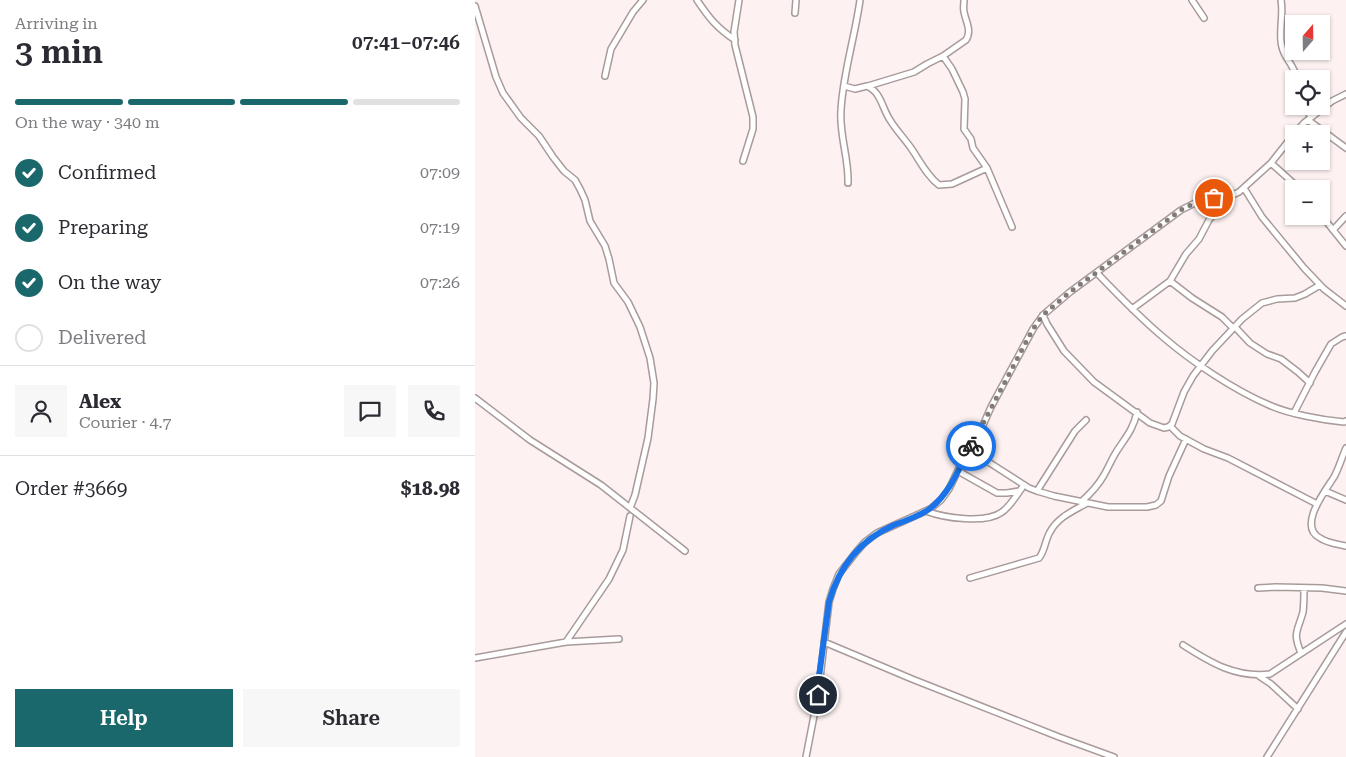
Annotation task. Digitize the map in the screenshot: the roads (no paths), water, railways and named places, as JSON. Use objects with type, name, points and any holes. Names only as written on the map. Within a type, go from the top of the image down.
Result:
[{"type":"street","points":[[605,76],[611,49],[633,12],[643,0]]},
{"type":"street","points":[[697,0],[719,30],[735,40]]},
{"type":"street","points":[[739,0],[735,40],[753,118],[753,129],[743,161]]},
{"type":"street","points":[[795,13],[796,0]]},
{"type":"street","points":[[848,183],[847,161],[840,128],[841,110],[849,55],[861,0]]},
{"type":"street","points":[[844,86],[855,89],[868,86],[914,72],[943,56],[968,38],[969,31],[964,10],[964,0]]},
{"type":"street","points":[[1192,0],[1204,18]]},
{"type":"street","points":[[1281,0],[1283,8],[1281,44],[1285,55],[1293,64],[1295,70]]},
{"type":"street","points":[[475,6],[496,77],[503,93],[521,118],[539,136],[564,171],[575,180],[580,189],[590,221],[605,246],[614,283],[628,302],[650,358],[654,383],[653,399],[648,438],[631,508]]},
{"type":"street","points":[[943,56],[952,69],[963,92],[966,108],[964,129],[971,139],[973,148],[987,168],[1012,227]]},
{"type":"street","points":[[868,86],[875,91],[892,123],[926,171],[939,185],[952,184],[987,168]]},
{"type":"street","points":[[1132,309],[1170,281],[1186,254],[1199,239],[1213,214],[1271,163],[1309,118],[1332,100],[1346,94]]},
{"type":"street","points":[[1308,115],[1346,148]]},
{"type":"street","points":[[1271,163],[1290,180]]},
{"type":"street","points":[[1244,188],[1261,218],[1304,268],[1320,285],[1346,306]]},
{"type":"street","points":[[806,757],[818,695],[829,602],[839,574],[865,542],[877,533],[930,509],[945,494],[955,480],[968,451],[1033,329],[1043,315],[1070,292],[1181,210],[1207,199],[1233,195]]},
{"type":"street","points":[[1333,230],[1346,216]]},
{"type":"street","points":[[1329,225],[1346,246]]},
{"type":"street","points":[[1097,273],[1163,337],[1200,365],[1251,397],[1294,413],[1327,421],[1346,421]]},
{"type":"street","points":[[1170,281],[1222,317],[1258,349],[1281,360],[1298,372],[1310,384]]},
{"type":"street","points":[[1043,315],[1064,351],[1094,382],[1150,423],[1164,428],[1170,426],[1184,392],[1200,365],[1255,308],[1263,303],[1277,299],[1295,298],[1320,285]]},
{"type":"street","points":[[1294,413],[1331,344],[1346,336]]},
{"type":"street","points":[[475,398],[530,440],[601,485],[685,551]]},
{"type":"street","points":[[1081,502],[1089,496],[1103,476],[1114,454],[1132,429],[1137,412]]},
{"type":"street","points":[[1037,491],[1075,431],[1086,420]]},
{"type":"street","points":[[1170,426],[1186,439],[1204,449],[1228,458],[1317,504]]},
{"type":"street","points":[[968,451],[1037,491],[1109,507],[1147,507],[1161,501],[1174,463],[1186,439]]},
{"type":"street","points":[[1346,448],[1335,474],[1317,504],[1311,519],[1313,532],[1318,538],[1346,546]]},
{"type":"street","points":[[958,471],[997,493],[1019,491]]},
{"type":"street","points":[[926,511],[939,516],[986,518],[1004,512],[1024,485]]},
{"type":"street","points":[[1325,491],[1346,500]]},
{"type":"street","points":[[970,578],[1039,558],[1050,532],[1059,520],[1087,503]]},
{"type":"street","points":[[566,642],[609,579],[623,550],[630,516]]},
{"type":"street","points":[[1258,588],[1322,588],[1346,592]]},
{"type":"street","points":[[1301,653],[1295,636],[1303,611],[1304,588]]},
{"type":"street","points":[[1183,645],[1206,660],[1245,675],[1258,676],[1270,674],[1346,624]]},
{"type":"street","points":[[1267,757],[1346,632]]},
{"type":"street","points":[[475,658],[566,642],[619,638]]},
{"type":"street","points":[[824,642],[912,679],[1114,757]]},
{"type":"street","points":[[1258,676],[1271,684],[1298,709]]}]
